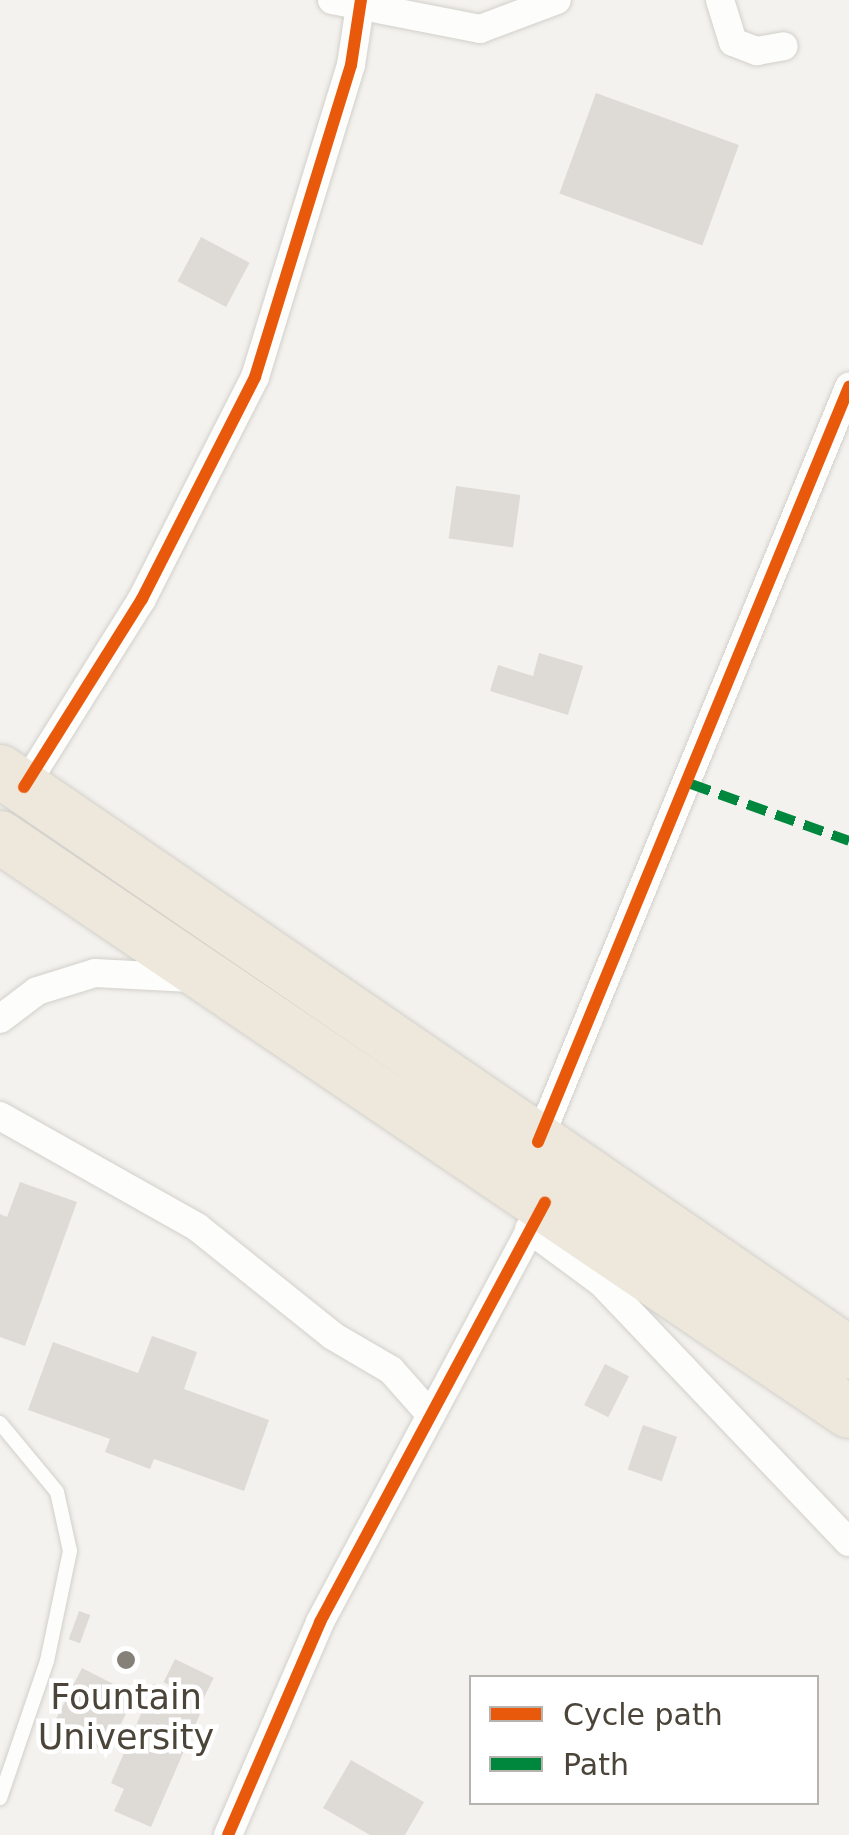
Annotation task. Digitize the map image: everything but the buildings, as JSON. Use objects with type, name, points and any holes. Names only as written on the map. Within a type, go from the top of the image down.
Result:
[{"type":"highway","points":[[12,779],[849,1353]]},
{"type":"highway","points":[[0,837],[214,982],[537,1215],[849,1412]]},
{"type":"street","points":[[12,779],[142,599],[255,377],[351,65],[351,4],[480,29],[557,0]]},
{"type":"street","points":[[720,0],[733,42],[758,51],[784,46]]},
{"type":"street","points":[[538,1142],[849,386]]},
{"type":"street","points":[[0,1018],[36,990],[95,973],[214,982]]},
{"type":"street","points":[[0,1116],[197,1226],[321,1326],[390,1370],[431,1415]]},
{"type":"street","points":[[228,1835],[320,1622],[537,1215],[849,1542]]},
{"type":"lane","points":[[0,1423],[57,1492],[70,1551],[48,1661],[0,1798]]},
{"type":"marked path","points":[[691,784],[849,841]]},
{"type":"cycle path","points":[[24,787],[142,599],[255,377],[351,65],[361,0]]},
{"type":"cycle path","points":[[538,1142],[849,387]]},
{"type":"cycle path","points":[[228,1835],[320,1622],[545,1202]]},
{"type":"place","name":"Fountain University","points":[[126,1660]]}]
